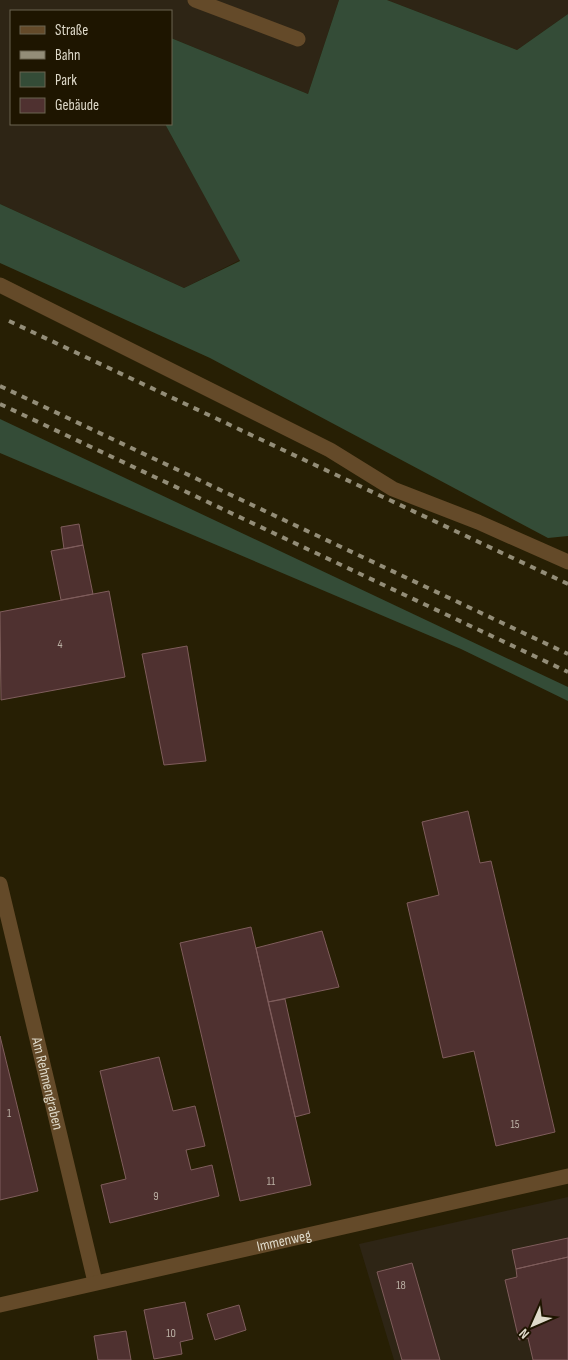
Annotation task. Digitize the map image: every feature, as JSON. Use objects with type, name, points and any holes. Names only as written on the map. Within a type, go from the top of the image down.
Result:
[{"type":"street","points":[[195,0],[298,39]]},
{"type":"street","points":[[0,285],[330,450],[393,489],[478,522],[568,562]]},
{"type":"street","name":"Am Rehmengraben","points":[[0,884],[4,918],[95,1282]]},
{"type":"street","name":"Immenweg","points":[[0,1304],[568,1176]]},
{"type":"shaded area","points":[[0,0],[339,0],[308,94],[172,38],[172,10],[10,10],[10,125],[166,125],[240,260],[184,288],[0,204]]},
{"type":"shaded area","points":[[387,0],[568,0],[568,14],[517,50]]},
{"type":"shaded area","points":[[568,1197],[568,1360],[394,1360],[359,1244]]},
{"type":"green space","points":[[339,0],[387,0],[517,50],[568,14],[568,536],[548,538],[210,358],[0,263],[0,204],[184,288],[240,261],[166,125],[172,125],[172,38],[308,94]]},
{"type":"green space","points":[[0,419],[568,687],[568,701],[461,649],[0,453]]},
{"type":"building","points":[[79,524],[83,545],[64,549],[61,527]]},
{"type":"building","points":[[83,545],[93,594],[61,600],[51,551]]},
{"type":"building","points":[[109,591],[125,677],[1,700],[0,612]]},
{"type":"building","points":[[187,646],[206,761],[164,765],[142,654]]},
{"type":"building","points":[[468,811],[480,863],[491,861],[555,1132],[496,1146],[474,1051],[443,1058],[407,903],[439,895],[422,822]]},
{"type":"building","points":[[251,927],[311,1185],[240,1201],[180,943]]},
{"type":"building","points":[[322,931],[339,987],[268,1002],[256,948]]},
{"type":"building","points":[[285,999],[310,1113],[295,1117],[268,1002]]},
{"type":"building","points":[[0,1036],[38,1191],[0,1200]]},
{"type":"building","points":[[159,1057],[173,1111],[195,1106],[205,1146],[186,1150],[191,1170],[212,1165],[219,1196],[110,1223],[101,1185],[126,1179],[100,1071]]},
{"type":"building","points":[[568,1238],[568,1257],[516,1269],[512,1250]]},
{"type":"building","points":[[568,1257],[568,1360],[533,1360],[528,1338],[519,1340],[505,1280],[517,1277],[516,1269]]},
{"type":"building","points":[[412,1263],[440,1360],[402,1360],[377,1272]]},
{"type":"building","points":[[185,1302],[193,1339],[180,1342],[182,1354],[154,1359],[144,1310]]},
{"type":"building","points":[[239,1305],[246,1330],[215,1340],[207,1314]]},
{"type":"building","points":[[126,1331],[131,1360],[98,1360],[94,1336]]},
{"type":"railway","points":[[9,321],[568,584]]},
{"type":"railway","points":[[0,386],[568,654]]},
{"type":"railway","points":[[0,404],[568,672]]}]
